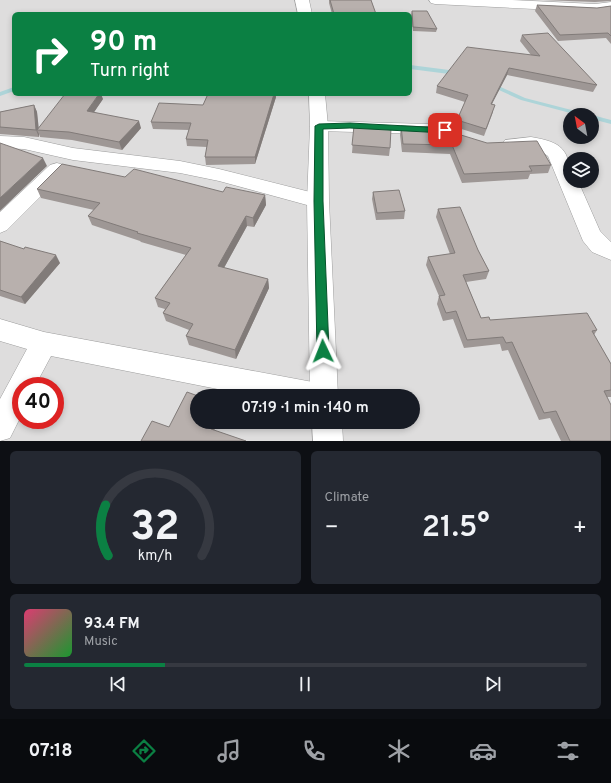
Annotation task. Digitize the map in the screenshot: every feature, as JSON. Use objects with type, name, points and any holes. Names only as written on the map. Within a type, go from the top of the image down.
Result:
[{"type":"street","points":[[302,0],[305,12]]},
{"type":"street","points":[[435,0],[595,8],[611,6]]},
{"type":"street","points":[[318,96],[318,201],[324,389]]},
{"type":"street","points":[[319,126],[445,130]]},
{"type":"street","points":[[0,142],[24,143],[73,154],[180,167],[318,201]]},
{"type":"street","points":[[497,145],[531,143],[545,145],[556,153],[591,235],[600,246],[611,252]]},
{"type":"street","points":[[0,225],[73,154]]},
{"type":"street","points":[[0,330],[44,343],[282,389]]},
{"type":"street","points":[[26,377],[44,343]]},
{"type":"street","points":[[0,428],[12,404]]},
{"type":"street","points":[[327,429],[328,441]]},
{"type":"shaded area","points":[[0,0],[611,0],[611,441],[0,441]]},
{"type":"building","points":[[330,0],[371,0],[375,12],[333,12]]},
{"type":"building","points":[[537,5],[597,8],[611,6],[611,36],[608,33],[560,35]]},
{"type":"building","points":[[412,11],[427,11],[437,29],[413,27]]},
{"type":"building","points":[[548,33],[597,85],[509,68],[491,104],[495,105],[486,129],[457,120],[468,95],[437,86],[467,47],[540,56],[522,35]]},
{"type":"building","points":[[63,96],[98,96],[87,111],[139,121],[119,142],[69,132],[37,130]]},
{"type":"building","points":[[207,96],[273,96],[255,157],[205,157],[208,140],[186,139],[191,123],[151,122],[159,103],[203,105]]},
{"type":"building","points":[[34,105],[36,130],[0,127],[0,112]]},
{"type":"building","points":[[354,126],[391,128],[390,148],[352,145]]},
{"type":"building","points":[[401,126],[435,127],[487,143],[537,141],[551,165],[529,166],[532,171],[464,174],[452,145],[403,144]]},
{"type":"building","points":[[0,143],[43,158],[0,198]]},
{"type":"building","points":[[62,164],[125,177],[134,169],[223,192],[226,187],[265,195],[253,218],[246,216],[218,266],[268,279],[235,350],[186,336],[193,324],[163,313],[170,303],[155,298],[191,248],[137,233],[138,232],[88,216],[100,203],[37,189]]},
{"type":"building","points":[[399,190],[405,211],[377,213],[373,192]]},
{"type":"building","points":[[460,207],[478,250],[489,271],[463,275],[481,318],[489,317],[490,320],[587,313],[597,330],[592,331],[611,364],[611,390],[604,391],[611,405],[611,441],[570,441],[556,411],[544,413],[512,342],[506,343],[503,337],[467,340],[456,311],[446,313],[439,296],[445,295],[428,257],[455,253],[438,209]]},
{"type":"building","points":[[0,241],[24,249],[25,247],[56,255],[21,297],[0,290]]},
{"type":"building","points":[[187,392],[190,393],[190,429],[211,429],[246,441],[141,441],[152,421],[169,427]]},
{"type":"waterway","points":[[412,67],[457,73]]},
{"type":"waterway","points":[[492,85],[523,99],[563,109]]},
{"type":"waterway","points":[[0,94],[12,90]]},
{"type":"waterway","points":[[599,119],[611,122]]},
{"type":"route","points":[[323,351],[318,201],[319,126],[445,130]]}]
